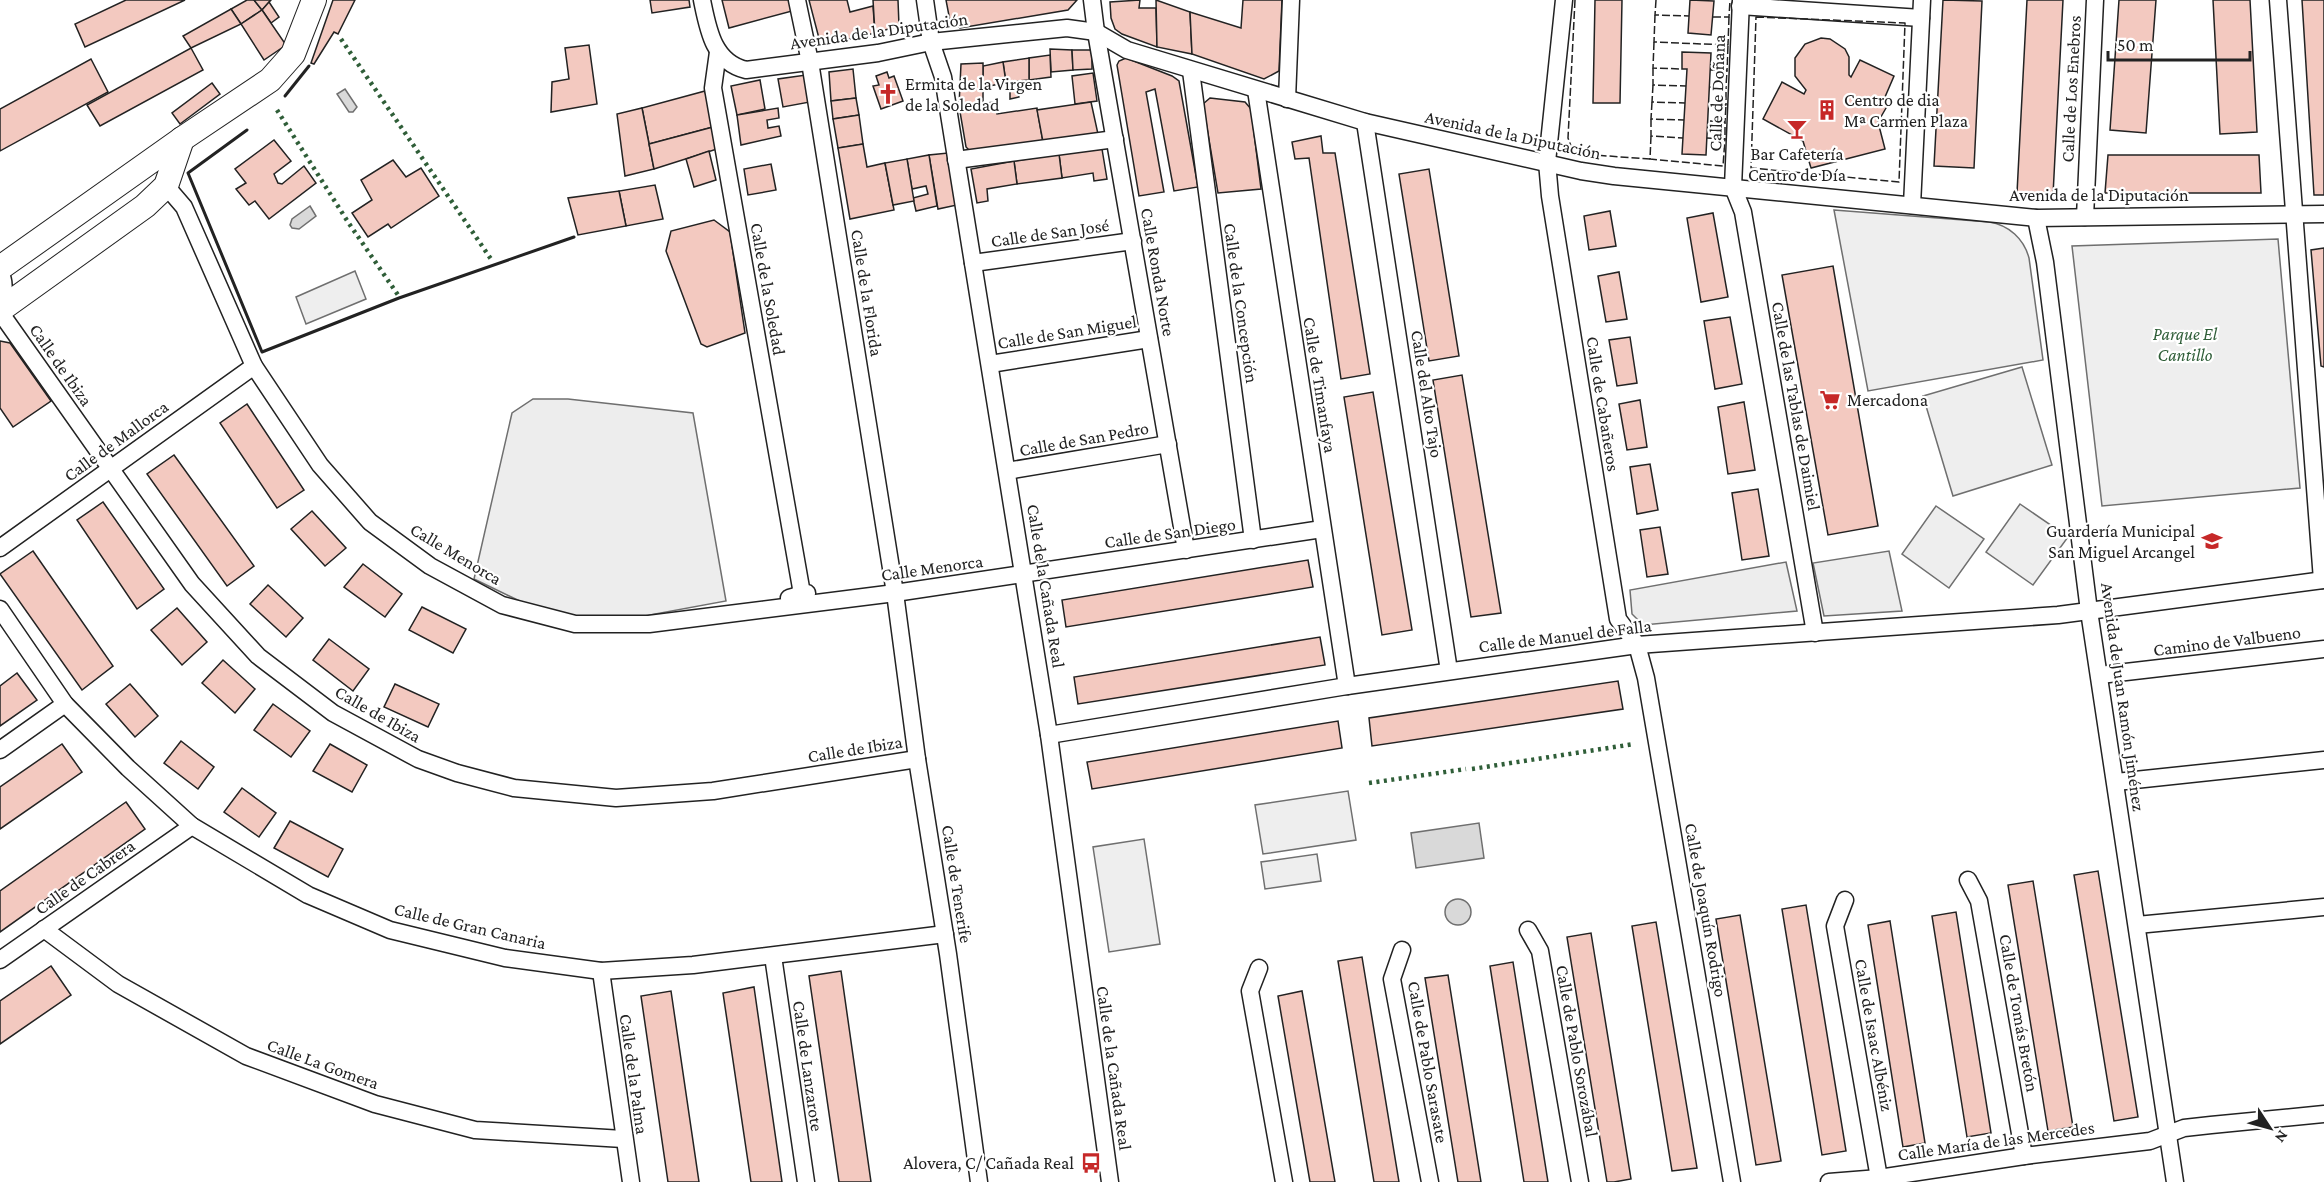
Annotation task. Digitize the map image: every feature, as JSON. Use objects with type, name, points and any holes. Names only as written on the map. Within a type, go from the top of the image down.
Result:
[{"type":"street","points":[[0,310],[4,278],[0,271],[182,139],[270,80],[293,54],[314,0]]},
{"type":"street","name":"Calle de la Soledad","points":[[702,0],[708,28],[718,52],[713,88],[800,592],[807,593],[789,597],[792,606]]},
{"type":"street","name":"Calle de la Florida","points":[[797,0],[810,62],[895,593]]},
{"type":"street","name":"Calle de la Cañada Real","points":[[925,0],[931,42],[942,70],[1024,574],[1049,735],[1110,1182]]},
{"type":"street","name":"Calle Ronda Norte","points":[[1092,0],[1186,550]]},
{"type":"street","points":[[1287,99],[1291,0]]},
{"type":"street","name":"Calle de Cabañeros","points":[[1564,0],[1547,162],[1552,208],[1617,619],[1636,645]]},
{"type":"street","points":[[1912,205],[1922,0]]},
{"type":"street","name":"Calle de Los Enebros","points":[[2085,217],[2095,0]]},
{"type":"street","points":[[2278,0],[2323,580]]},
{"type":"street","points":[[1741,3],[1921,18]]},
{"type":"street","name":"Calle de Doñana","points":[[1733,188],[1741,3]]},
{"type":"street","name":"Avenida de la Diputación","points":[[718,52],[729,63],[746,70],[878,53],[931,42],[1067,28],[1096,32],[1127,50],[1365,122],[1581,171],[1614,176],[2036,218],[2324,214]]},
{"type":"street","name":"Calle de la Concepción","points":[[1191,71],[1253,540]]},
{"type":"street","name":"Calle de Timanfaya","points":[[1256,90],[1347,686]]},
{"type":"street","name":"Calle del Alto Tajo","points":[[1365,122],[1449,671]]},
{"type":"street","points":[[0,310],[145,206],[166,186],[182,139]]},
{"type":"street","points":[[956,160],[1115,139]]},
{"type":"street","name":"Calle Menorca","points":[[166,186],[184,207],[254,366],[320,465],[370,522],[430,566],[502,604],[575,624],[649,624],[1024,574]]},
{"type":"street","name":"Calle de las Tablas de Daimiel","points":[[1733,188],[1743,212],[1815,633]]},
{"type":"street","name":"Avenida de Juan Ramón Jiménez","points":[[2036,218],[2047,273],[2089,611],[2175,1182]]},
{"type":"street","name":"Calle de San José","points":[[973,263],[1133,241]]},
{"type":"street","name":"Calle de Ibiza","points":[[0,310],[109,470],[192,584],[258,656],[333,713],[418,759],[457,773],[514,788],[616,798],[713,791],[917,759]]},
{"type":"street","name":"Calle de San Miguel","points":[[990,364],[1149,339]]},
{"type":"street","name":"Calle de Mallorca","points":[[0,548],[254,366]]},
{"type":"street","name":"Calle de San Pedro","points":[[1007,471],[1168,444]]},
{"type":"street","name":"Calle de San Diego","points":[[1024,574],[1322,530]]},
{"type":"street","name":"Calle de Manuel de Falla","points":[[1049,735],[1347,686],[1636,645],[2089,611],[2323,580]]},
{"type":"street","name":"Calle de Tenerife","points":[[895,593],[917,759],[945,934],[978,1182]]},
{"type":"street","name":"Calle de Gran Canaria","points":[[0,609],[65,704],[128,768],[192,826],[308,895],[390,930],[505,958],[601,971],[693,965],[945,934]]},
{"type":"street","name":"Calle de Joaquín Rodrigo","points":[[1636,645],[1646,678],[1732,1182]]},
{"type":"street","name":"Camino de Valbueno","points":[[2100,675],[2324,649]]},
{"type":"street","points":[[0,750],[65,704]]},
{"type":"street","points":[[2116,782],[2324,760]]},
{"type":"street","name":"Calle de Cabrera","points":[[0,960],[192,826]]},
{"type":"street","name":"Calle de Tomás Bretón","points":[[1968,880],[1979,901],[2024,1156]]},
{"type":"street","name":"Calle de Isaac Albéniz","points":[[1845,900],[1835,926],[1879,1178]]},
{"type":"street","points":[[2137,925],[2324,907]]},
{"type":"street","name":"Calle La Gomera","points":[[44,929],[118,984],[246,1056],[375,1104],[475,1130],[623,1138]]},
{"type":"street","name":"Calle de Pablo Sorozábal","points":[[1528,930],[1540,951],[1580,1182]]},
{"type":"street","name":"Calle de Pablo Sarasate","points":[[1402,950],[1392,979],[1430,1182]]},
{"type":"street","name":"Calle de Lanzarote","points":[[773,956],[806,1182]]},
{"type":"street","points":[[1259,968],[1250,991],[1284,1182]]},
{"type":"street","name":"Calle de la Palma","points":[[601,971],[631,1182]]},
{"type":"street","name":"Calle María de las Mercedes","points":[[1829,1182],[1879,1178],[2024,1156],[2150,1141],[2184,1128],[2324,1114]]},
{"type":"green space","points":[[1834,210],[1989,222],[2003,226],[2015,234],[2029,258],[2043,360],[1868,391]]},
{"type":"green space","name":"Parque El Cantillo","points":[[2278,239],[2300,488],[2102,506],[2072,246]]},
{"type":"green space","points":[[355,271],[366,299],[306,324],[296,297]]},
{"type":"green space","points":[[2022,367],[2052,465],[1953,496],[1923,396]]},
{"type":"green space","points":[[2020,504],[2068,537],[2033,585],[1986,552]]},
{"type":"green space","points":[[1936,506],[1984,539],[1949,588],[1902,554]]},
{"type":"green space","points":[[1348,791],[1356,840],[1263,854],[1255,805]]},
{"type":"green space","points":[[1144,839],[1160,944],[1109,952],[1093,847]]},
{"type":"green space","points":[[1317,854],[1321,881],[1265,889],[1261,862]]},
{"type":"shaded area","points":[[345,89],[357,107],[353,112],[349,112],[337,94]]},
{"type":"shaded area","points":[[310,206],[316,216],[299,229],[292,228],[290,225],[292,219]]},
{"type":"shaded area","points":[[533,399],[568,399],[693,413],[726,601],[601,624],[528,605],[474,579],[512,413]]},
{"type":"shaded area","points":[[1889,551],[1902,611],[1824,616],[1813,563]]},
{"type":"shaded area","points":[[1786,562],[1797,611],[1643,625],[1632,614],[1630,590]]},
{"type":"shaded area","points":[[1479,823],[1484,858],[1416,868],[1411,833]]},
{"type":"shaded area","points":[[1458,899],[1467,903],[1471,912],[1467,921],[1458,925],[1449,921],[1445,912],[1449,903]]},
{"type":"building","points":[[126,0],[185,0],[85,47],[75,24]]},
{"type":"building","points":[[247,0],[254,0],[262,10],[241,24],[231,9]]},
{"type":"building","points":[[254,0],[271,0],[262,10]]},
{"type":"building","points":[[333,0],[355,0],[338,34],[334,32],[314,64],[311,63]]},
{"type":"building","points":[[650,0],[689,0],[690,7],[652,13]]},
{"type":"building","points":[[722,0],[789,0],[792,11],[729,28]]},
{"type":"building","points":[[809,0],[847,0],[850,12],[873,6],[875,33],[821,46]]},
{"type":"building","points":[[873,0],[898,0],[899,26],[875,33]]},
{"type":"building","points":[[946,0],[1077,0],[1068,10],[960,28],[950,21]]},
{"type":"building","points":[[1140,0],[1139,8],[1156,8],[1157,47],[1122,34],[1115,29],[1111,18],[1110,2]]},
{"type":"building","points":[[1156,0],[1190,12],[1192,54],[1157,47]]},
{"type":"building","points":[[1243,0],[1282,0],[1279,71],[1264,79],[1192,54],[1190,12],[1241,28]]},
{"type":"building","points":[[1595,0],[1622,0],[1620,103],[1593,103]]},
{"type":"building","points":[[1690,0],[1714,1],[1711,35],[1688,33]]},
{"type":"building","points":[[1943,0],[1982,1],[1974,168],[1934,166]]},
{"type":"building","points":[[2027,0],[2063,0],[2053,195],[2017,193]]},
{"type":"building","points":[[2119,0],[2156,0],[2146,133],[2110,130]]},
{"type":"building","points":[[2213,0],[2250,0],[2257,132],[2220,134]]},
{"type":"building","points":[[2302,0],[2324,0],[2324,195],[2314,195]]},
{"type":"building","points":[[269,2],[279,17],[271,23],[262,10]]},
{"type":"building","points":[[231,9],[241,24],[191,48],[183,36]]},
{"type":"building","points":[[262,10],[286,45],[264,60],[241,24]]},
{"type":"building","name":"Centro de dia Mª Carmen Plaza","points":[[1821,38],[1830,39],[1845,49],[1849,57],[1851,77],[1860,60],[1894,76],[1885,97],[1890,101],[1878,122],[1885,149],[1811,168],[1803,141],[1763,119],[1782,82],[1804,94],[1806,90],[1795,76],[1795,58],[1805,44]]},
{"type":"building","points":[[589,45],[597,104],[551,112],[552,82],[569,79],[565,48]]},
{"type":"building","points":[[191,48],[203,70],[100,126],[87,105]]},
{"type":"building","points":[[1050,49],[1072,50],[1073,70],[1051,72]]},
{"type":"building","points":[[1072,50],[1092,50],[1092,69],[1073,70]]},
{"type":"building","points":[[1682,52],[1711,53],[1706,155],[1682,154],[1687,69],[1682,69]]},
{"type":"building","points":[[1050,55],[1051,77],[1029,80],[1029,58]]},
{"type":"building","points":[[1029,58],[1029,80],[1018,81],[1019,97],[1010,99],[1010,82],[1006,83],[1003,62]]},
{"type":"building","points":[[1126,58],[1172,76],[1179,81],[1198,187],[1174,191],[1155,89],[1146,92],[1164,192],[1139,196],[1117,65],[1119,61]]},
{"type":"building","points":[[91,59],[108,92],[0,151],[0,109]]},
{"type":"building","points":[[1003,62],[1006,83],[983,87],[983,66]]},
{"type":"building","points":[[983,63],[983,103],[959,106],[961,64]]},
{"type":"building","points":[[853,69],[856,98],[831,101],[829,72]]},
{"type":"building","name":"Ermita de la Virgen de la Soledad","points":[[887,72],[889,78],[894,76],[903,101],[881,109],[873,86],[879,85],[876,76]]},
{"type":"building","points":[[1093,73],[1097,101],[1075,104],[1072,76]]},
{"type":"building","points":[[806,75],[810,102],[783,107],[778,79]]},
{"type":"building","points":[[760,80],[765,109],[737,115],[731,86]]},
{"type":"building","points":[[212,83],[220,94],[180,124],[172,113]]},
{"type":"building","points":[[705,91],[713,127],[649,144],[642,108]]},
{"type":"building","points":[[856,98],[859,115],[833,119],[831,101]]},
{"type":"building","points":[[1210,98],[1245,102],[1251,109],[1261,189],[1218,193],[1203,104]]},
{"type":"building","points":[[995,102],[997,114],[1037,108],[1043,142],[972,153],[966,147],[959,106]]},
{"type":"building","points":[[1091,102],[1098,134],[1043,142],[1037,110]]},
{"type":"building","points":[[642,108],[654,169],[625,176],[617,114]]},
{"type":"building","points":[[778,108],[779,118],[767,120],[768,128],[779,126],[781,136],[741,145],[737,115]]},
{"type":"building","points":[[859,115],[863,144],[838,148],[833,119]]},
{"type":"building","points":[[713,127],[717,149],[654,169],[649,144]]},
{"type":"building","points":[[1321,136],[1323,153],[1335,153],[1370,374],[1341,379],[1309,158],[1295,159],[1292,142]]},
{"type":"building","points":[[274,140],[291,161],[274,174],[278,183],[282,184],[304,166],[316,183],[269,219],[255,201],[249,205],[236,189],[246,183],[235,169]]},
{"type":"building","points":[[863,144],[867,167],[885,163],[894,210],[850,219],[838,148]]},
{"type":"building","points":[[1102,149],[1107,179],[1094,181],[1093,173],[1062,178],[1059,154]]},
{"type":"building","points":[[709,151],[716,180],[694,187],[686,159]]},
{"type":"building","points":[[948,153],[957,205],[938,209],[929,155]]},
{"type":"building","points":[[1059,154],[1062,178],[1017,184],[1014,161]]},
{"type":"building","points":[[929,155],[937,206],[916,211],[913,198],[928,194],[926,186],[912,189],[907,159]]},
{"type":"building","points":[[2108,155],[2259,155],[2261,193],[2105,193]]},
{"type":"building","points":[[907,159],[914,201],[893,205],[885,163]]},
{"type":"building","points":[[393,160],[406,177],[421,168],[439,196],[391,228],[388,224],[368,237],[352,213],[372,200],[361,180]]},
{"type":"building","points":[[1014,161],[1017,184],[987,189],[988,201],[977,203],[971,169]]},
{"type":"building","points":[[771,164],[776,190],[748,195],[744,169]]},
{"type":"building","points":[[1429,169],[1459,356],[1429,361],[1399,174]]},
{"type":"building","points":[[655,185],[663,219],[626,226],[619,191]]},
{"type":"building","points":[[619,191],[626,226],[578,235],[568,198]]},
{"type":"building","points":[[1610,211],[1616,246],[1589,250],[1584,216]]},
{"type":"building","points":[[1713,213],[1728,297],[1701,302],[1687,218]]},
{"type":"building","points":[[714,220],[730,232],[745,333],[707,347],[701,344],[666,251],[671,231]]},
{"type":"building","points":[[2324,248],[2324,367],[2321,366],[2311,250]]},
{"type":"building","name":"Mercadona","points":[[1833,266],[1878,526],[1828,535],[1782,275]]},
{"type":"building","points":[[1619,272],[1627,319],[1606,322],[1598,276]]},
{"type":"building","points":[[1730,317],[1742,384],[1715,389],[1704,321]]},
{"type":"building","points":[[1630,337],[1637,383],[1617,386],[1609,340]]},
{"type":"building","points":[[0,341],[10,343],[51,401],[13,427],[0,408]]},
{"type":"building","points":[[1462,375],[1501,613],[1471,617],[1433,380]]},
{"type":"building","points":[[1373,392],[1412,630],[1382,635],[1344,397]]},
{"type":"building","points":[[1640,400],[1647,447],[1627,450],[1619,404]]},
{"type":"building","points":[[1744,402],[1755,470],[1728,474],[1718,407]]},
{"type":"building","points":[[247,404],[304,490],[277,508],[220,423]]},
{"type":"building","points":[[174,455],[254,566],[227,586],[147,474]]},
{"type":"building","points":[[1650,464],[1658,510],[1637,514],[1630,467]]},
{"type":"building","points":[[1758,489],[1769,556],[1742,560],[1732,493]]},
{"type":"building","points":[[103,502],[164,589],[137,609],[77,520]]},
{"type":"building","points":[[312,511],[346,548],[325,566],[291,529]]},
{"type":"building","points":[[1660,527],[1668,574],[1647,577],[1640,530]]},
{"type":"building","points":[[33,551],[113,666],[82,690],[0,574]]},
{"type":"building","points":[[1308,560],[1313,587],[1066,627],[1062,600]]},
{"type":"building","points":[[363,564],[402,594],[385,617],[344,587]]},
{"type":"building","points":[[268,585],[303,618],[286,637],[250,604]]},
{"type":"building","points":[[422,607],[466,629],[453,653],[409,630]]},
{"type":"building","points":[[177,608],[207,642],[182,665],[151,630]]},
{"type":"building","points":[[1320,637],[1325,665],[1078,704],[1074,677]]},
{"type":"building","points":[[329,639],[369,669],[353,691],[313,660]]},
{"type":"building","points":[[223,660],[255,689],[235,713],[202,683]]},
{"type":"building","points":[[17,673],[37,700],[0,726],[0,686]]},
{"type":"building","points":[[1618,681],[1623,709],[1372,746],[1369,718]]},
{"type":"building","points":[[130,684],[158,716],[135,737],[106,704]]},
{"type":"building","points":[[395,684],[439,704],[428,727],[384,707]]},
{"type":"building","points":[[273,704],[310,731],[291,757],[254,730]]},
{"type":"building","points":[[1338,721],[1342,748],[1092,789],[1087,762]]},
{"type":"building","points":[[181,741],[214,767],[198,789],[164,763]]},
{"type":"building","points":[[62,744],[82,772],[0,829],[0,787]]},
{"type":"building","points":[[330,744],[367,765],[352,792],[313,771]]},
{"type":"building","points":[[242,788],[276,813],[259,837],[224,812]]},
{"type":"building","points":[[126,802],[145,829],[0,932],[0,891]]},
{"type":"building","points":[[290,821],[343,849],[328,877],[274,848]]},
{"type":"building","points":[[2098,871],[2138,1117],[2114,1121],[2074,875]]},
{"type":"building","points":[[2033,881],[2073,1127],[2048,1131],[2008,885]]},
{"type":"building","points":[[1806,905],[1846,1151],[1822,1155],[1782,909]]},
{"type":"building","points":[[1956,912],[1991,1133],[1967,1137],[1932,916]]},
{"type":"building","points":[[1740,915],[1781,1161],[1756,1165],[1716,919]]},
{"type":"building","points":[[1890,921],[1925,1143],[1903,1147],[1868,925]]},
{"type":"building","points":[[1656,922],[1697,1168],[1672,1171],[1632,926]]},
{"type":"building","points":[[1591,933],[1631,1179],[1614,1182],[1607,1182],[1567,937]]},
{"type":"building","points":[[1362,957],[1399,1182],[1374,1182],[1338,961]]},
{"type":"building","points":[[1513,962],[1548,1182],[1524,1182],[1490,966]]},
{"type":"building","points":[[51,966],[71,995],[0,1044],[0,1001]]},
{"type":"building","points":[[841,971],[871,1182],[839,1182],[809,976]]},
{"type":"building","points":[[1448,975],[1481,1182],[1458,1182],[1425,978]]},
{"type":"building","points":[[754,987],[782,1182],[751,1182],[723,993]]},
{"type":"building","points":[[671,991],[699,1182],[668,1182],[641,996]]},
{"type":"building","points":[[1302,991],[1335,1182],[1310,1182],[1278,996]]},
{"type":"hedge","points":[[341,39],[493,262]]},
{"type":"hedge","points":[[277,110],[348,222],[398,295]]},
{"type":"hedge","points":[[1472,769],[1634,744]]},
{"type":"hedge","points":[[1369,783],[1466,769]]},
{"type":"fence","points":[[1575,0],[1568,138],[1571,146],[1594,155],[1650,159]]},
{"type":"fence","points":[[1656,0],[1655,15],[1689,16]]},
{"type":"fence","points":[[1713,17],[1729,17],[1730,0]]},
{"type":"fence","points":[[1655,15],[1654,42],[1728,45],[1729,17]]},
{"type":"fence","points":[[1756,17],[1905,23],[1899,182],[1751,168],[1756,17]]},
{"type":"fence","points":[[1654,42],[1653,68],[1682,69]]},
{"type":"fence","points":[[1710,70],[1727,70],[1728,45]]},
{"type":"fence","points":[[1653,68],[1653,85],[1686,86]]},
{"type":"fence","points":[[1709,87],[1726,88],[1727,70]]},
{"type":"fence","points":[[1653,85],[1652,102],[1685,103]]},
{"type":"fence","points":[[1709,104],[1726,105],[1726,88]]},
{"type":"fence","points":[[1652,102],[1651,119],[1684,120]]},
{"type":"fence","points":[[1710,121],[1725,122],[1726,105]]},
{"type":"fence","points":[[1651,119],[1651,136],[1683,138]]},
{"type":"fence","points":[[1707,138],[1725,139],[1725,122]]},
{"type":"fence","points":[[1651,136],[1650,159],[1723,166],[1725,139]]},
{"type":"wall","points":[[285,96],[309,66]]},
{"type":"wall","points":[[247,130],[188,173],[262,352],[399,298],[574,237]]},
{"type":"place","name":"Ermita de la Virgen de la Soledad","points":[[888,94]]},
{"type":"place","name":"Centro de dia Mª Carmen Plaza","points":[[1827,110]]},
{"type":"place","name":"Bar Cafetería Centro de Día","points":[[1797,129]]},
{"type":"place","name":"Mercadona","points":[[1830,400]]},
{"type":"place","name":"Guardería Municipal San Miguel Arcangel","points":[[2212,541]]},
{"type":"place","name":"Alovera, C/ Cañada Real","points":[[1091,1163]]}]
